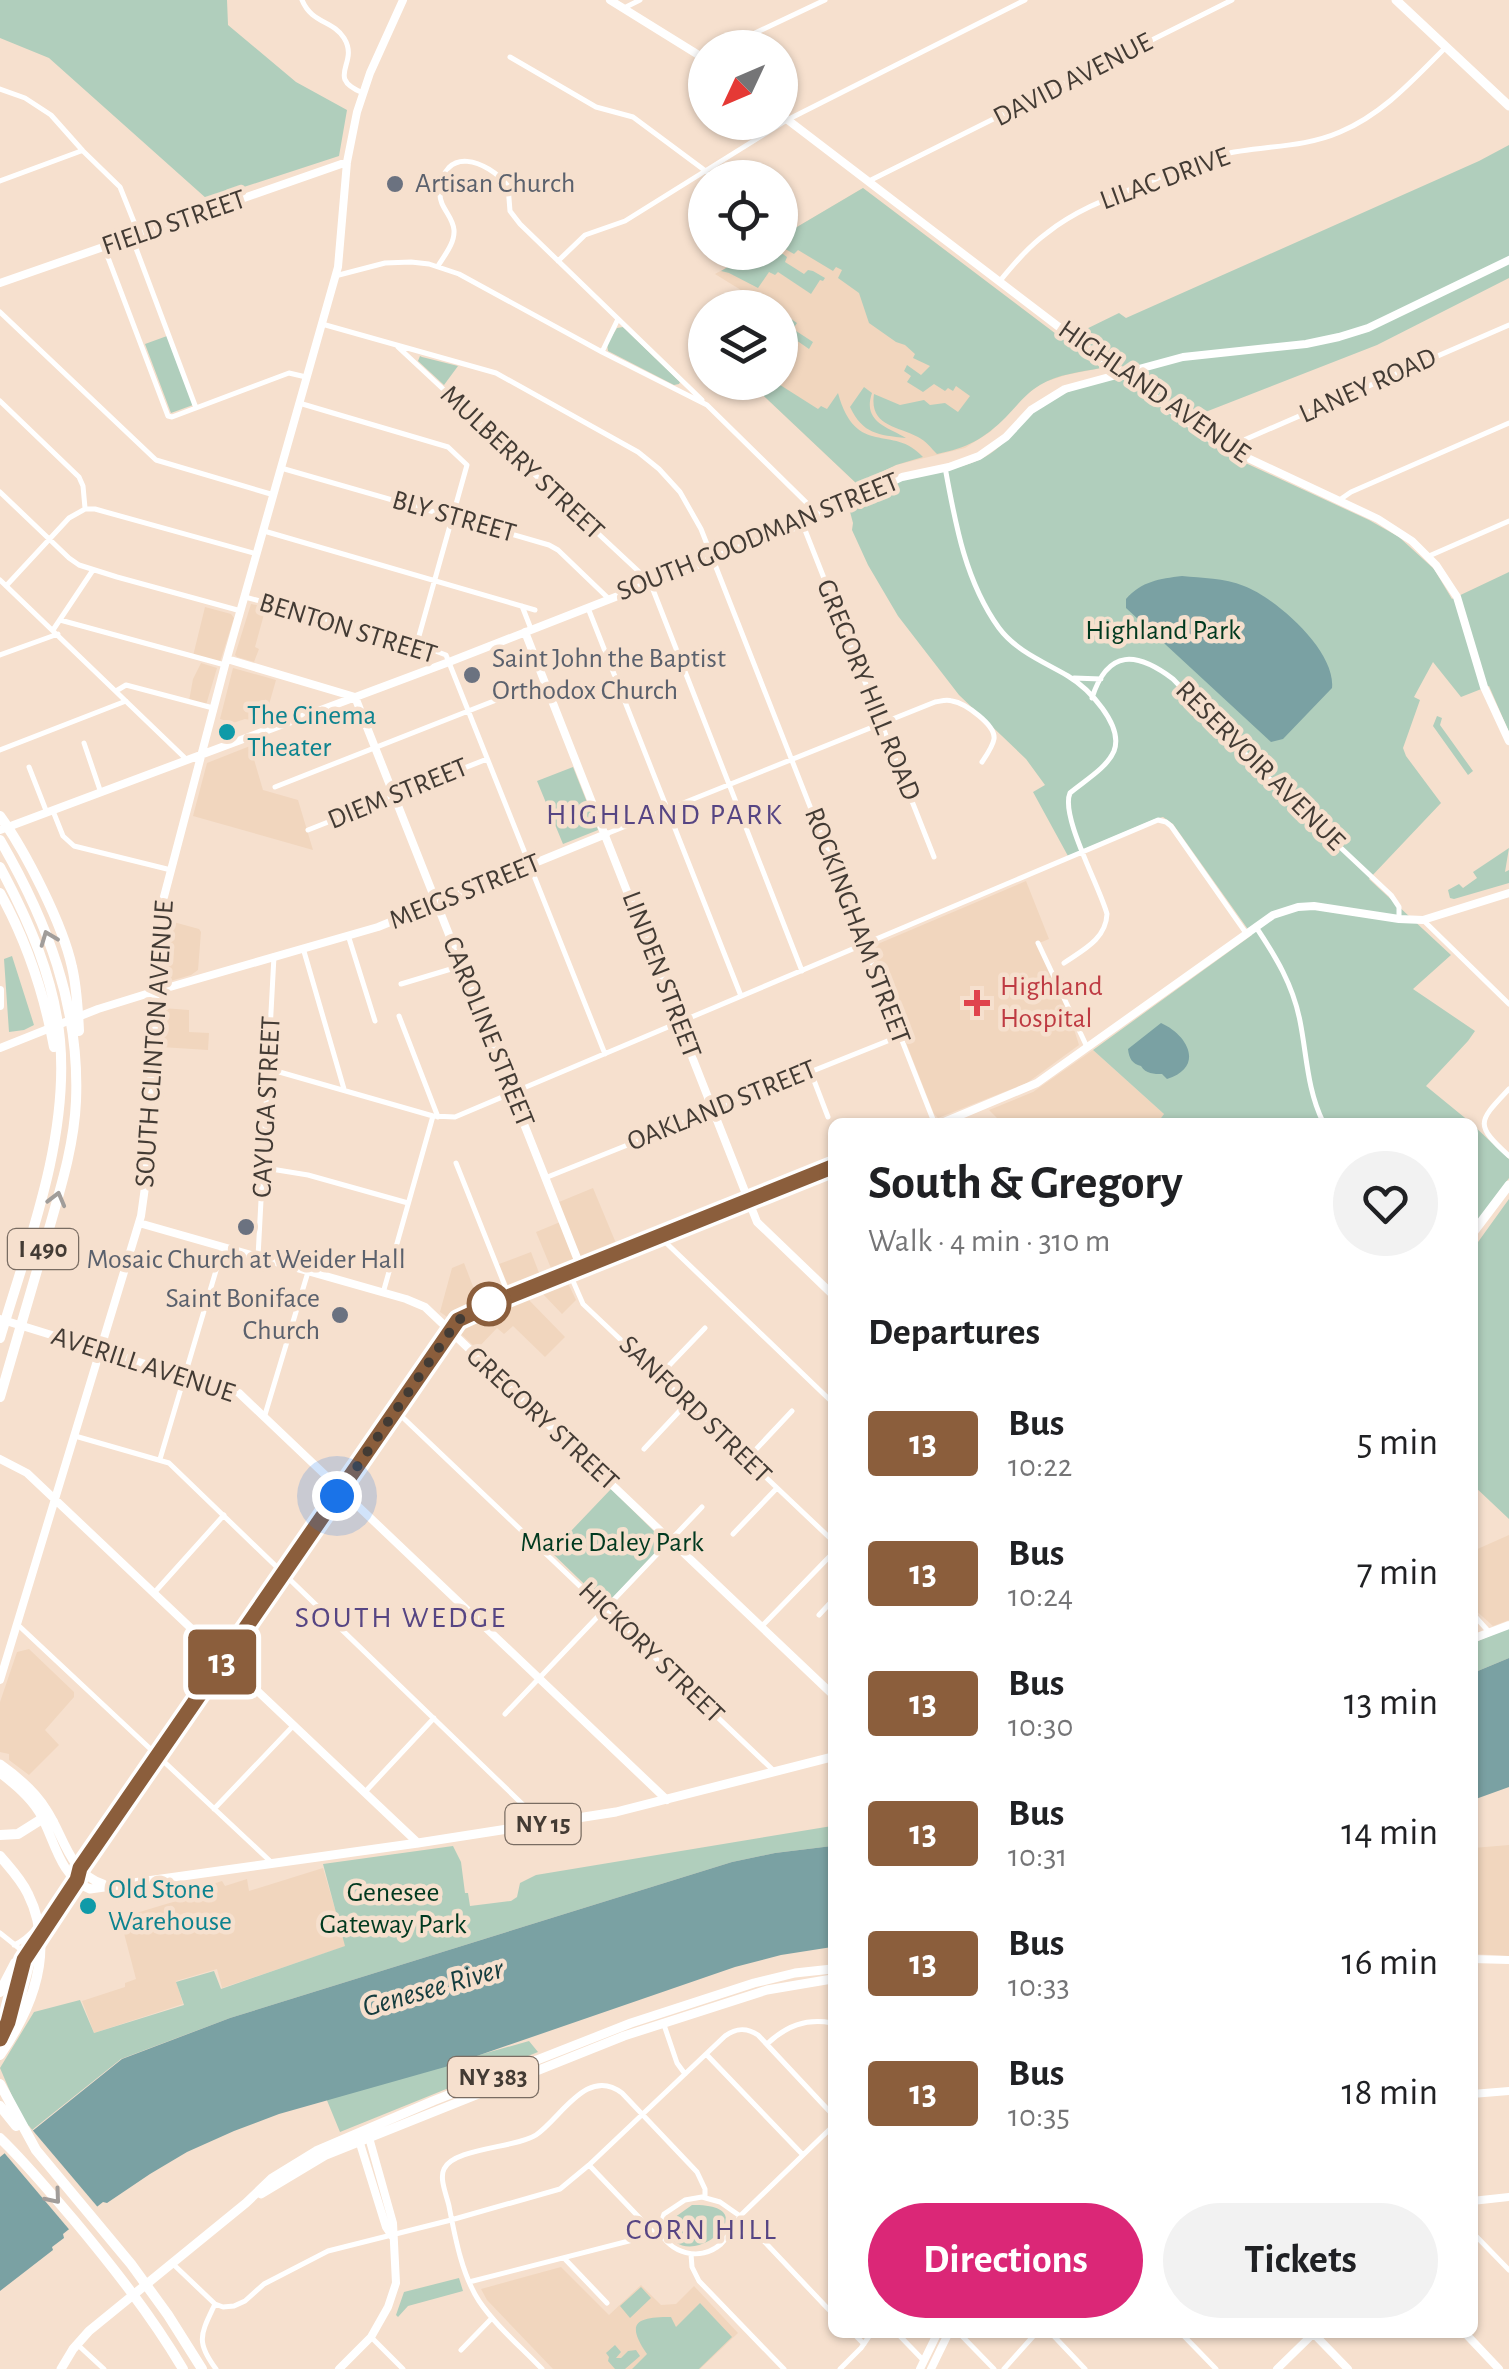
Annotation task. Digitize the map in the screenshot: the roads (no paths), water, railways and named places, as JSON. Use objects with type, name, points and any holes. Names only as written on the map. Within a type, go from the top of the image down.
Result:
[{"type":"highway","points":[[0,816],[3,832]]},
{"type":"highway","name":"I 490","points":[[0,1397],[61,1186],[76,1102],[79,1038],[71,961],[47,902],[3,832]]},
{"type":"highway","name":"I 490","points":[[0,867],[26,919],[48,978],[60,1040],[60,1094],[49,1166],[0,1338]]},
{"type":"highway","points":[[0,893],[42,994],[54,1043],[60,1094]]},
{"type":"highway","points":[[0,1836],[18,1834],[48,1820]]},
{"type":"highway","points":[[0,1856],[22,1882],[32,1902],[40,1954],[29,2006],[0,2055]]},
{"type":"highway","points":[[0,1992],[15,1963],[30,1949]]},
{"type":"highway","points":[[0,2081],[4,2102],[36,2150],[118,2247],[174,2322],[202,2369]]},
{"type":"highway","points":[[0,2135],[104,2257],[183,2369]]},
{"type":"main road","points":[[1396,0],[1509,106]]},
{"type":"main road","points":[[1478,1226],[1509,1185]]},
{"type":"main road","name":"NY 15","points":[[76,1874],[88,1888],[543,1824],[616,1812],[828,1758]]},
{"type":"main road","points":[[0,1764],[44,1805],[55,1851],[76,1874],[30,1949],[0,2039]]},
{"type":"main road","points":[[0,1773],[48,1820]]},
{"type":"main road","name":"NY 383","points":[[662,2018],[764,1980],[828,1970]]},
{"type":"main road","name":"NY 383","points":[[61,2369],[76,2344],[246,2204],[266,2182],[295,2162],[601,2034],[777,1988],[828,1980]]},
{"type":"street","points":[[302,0],[312,16],[342,36],[348,57],[345,83],[362,93]]},
{"type":"street","name":"SOUTH CLINTON AVENUE","points":[[0,1680],[140,1222],[146,1180],[160,912],[213,708],[335,276],[347,162],[362,93],[403,0]]},
{"type":"street","points":[[610,0],[688,47]]},
{"type":"street","points":[[624,8],[640,0]]},
{"type":"street","points":[[761,30],[825,0]]},
{"type":"street","points":[[798,110],[1025,0]]},
{"type":"street","name":"DAVID AVENUE","points":[[869,181],[1232,0]]},
{"type":"street","name":"LILAC DRIVE","points":[[999,282],[1025,251],[1048,232],[1092,206],[1202,159],[1296,146],[1356,124],[1397,97],[1446,47]]},
{"type":"street","points":[[510,57],[596,106],[633,117],[692,160]]},
{"type":"street","points":[[0,89],[45,111],[120,186],[136,227],[134,244],[196,408]]},
{"type":"street","name":"HIGHLAND AVENUE","points":[[798,128],[1072,338],[1230,451],[1390,525],[1429,556],[1457,597],[1484,687],[1509,741]]},
{"type":"street","points":[[718,160],[749,140]]},
{"type":"street","points":[[0,182],[82,150]]},
{"type":"street","points":[[438,266],[454,231],[440,194],[448,169],[460,160],[486,166],[504,180],[510,192],[510,211],[520,224],[820,516]]},
{"type":"street","name":"FIELD STREET","points":[[0,283],[347,162]]},
{"type":"street","points":[[558,261],[585,235],[624,221],[688,179]]},
{"type":"street","points":[[104,247],[168,416],[291,373],[307,378]]},
{"type":"street","name":"SOUTH GOODMAN STREET","points":[[3,832],[802,524],[902,477],[980,456],[1046,398],[1078,384],[1183,358],[1340,337],[1368,328],[1509,260]]},
{"type":"street","points":[[335,276],[385,263],[438,266],[708,406]]},
{"type":"street","points":[[0,312],[156,460],[274,495]]},
{"type":"street","points":[[602,352],[618,319]]},
{"type":"street","name":"ROCKINGHAM STREET","points":[[322,324],[496,374],[638,452],[666,475],[701,529],[932,1118]]},
{"type":"street","name":"LANEY ROAD","points":[[1230,451],[1244,440],[1509,325]]},
{"type":"street","name":"MULBERRY STREET","points":[[396,346],[650,582],[802,971]]},
{"type":"street","points":[[0,400],[79,476],[84,509]]},
{"type":"street","points":[[300,403],[448,447],[467,464],[417,644]]},
{"type":"street","points":[[1338,501],[1346,494],[1509,423]]},
{"type":"street","points":[[946,467],[958,540],[1000,630],[1049,668],[1071,678],[1112,722],[1116,735],[1114,752],[1066,801],[1105,906],[1106,922],[1099,936],[1064,963]]},
{"type":"street","name":"BLY STREET","points":[[281,468],[553,547],[609,598]]},
{"type":"street","name":"BENTON STREET","points":[[0,492],[72,561],[241,610]]},
{"type":"street","points":[[188,761],[2,583],[69,518],[84,509],[258,554]]},
{"type":"street","points":[[1429,556],[1509,521]]},
{"type":"street","name":"GREGORY HILL ROAD","points":[[802,524],[934,857]]},
{"type":"street","points":[[264,531],[535,610]]},
{"type":"street","points":[[0,655],[55,632],[94,569]]},
{"type":"street","name":"BENTON STREET","points":[[244,597],[444,654],[605,1054]]},
{"type":"street","name":"LINDEN STREET","points":[[522,606],[757,1222],[828,1290]]},
{"type":"street","points":[[588,607],[741,996]]},
{"type":"street","points":[[60,620],[355,697]]},
{"type":"street","name":"RESERVOIR AVENUE","points":[[1071,678],[1101,679],[1110,667],[1133,658],[1149,662],[1173,679],[1391,896],[1399,907],[1399,919]]},
{"type":"street","points":[[1092,698],[1101,679]]},
{"type":"street","points":[[116,691],[126,685],[213,708]]},
{"type":"street","points":[[275,787],[514,693]]},
{"type":"street","name":"CAROLINE STREET","points":[[355,697],[581,1268]]},
{"type":"street","points":[[0,750],[126,702]]},
{"type":"street","name":"MEIGS STREET","points":[[0,1048],[156,990],[378,927],[935,702],[961,704],[981,718],[994,736],[982,762]]},
{"type":"street","points":[[84,743],[101,793]]},
{"type":"street","name":"DIEM STREET","points":[[308,830],[488,758]]},
{"type":"street","points":[[29,767],[69,844],[170,870]]},
{"type":"street","points":[[269,1068],[435,1117],[455,1117],[1163,820],[1246,933]]},
{"type":"street","points":[[954,1118],[1030,1087],[1246,933],[1285,910],[1314,906],[1423,920],[1507,896]]},
{"type":"street","points":[[1423,920],[1509,1004]]},
{"type":"street","points":[[1256,927],[1284,970],[1294,995],[1308,1081],[1321,1118]]},
{"type":"street","points":[[348,935],[376,1022]]},
{"type":"street","points":[[1038,943],[1087,1048]]},
{"type":"street","points":[[303,948],[344,1089]]},
{"type":"street","name":"CAYUGA STREET","points":[[258,1257],[274,956]]},
{"type":"street","points":[[401,984],[462,966]]},
{"type":"street","points":[[0,990],[0,1006]]},
{"type":"street","points":[[383,1294],[435,1117],[399,1016]]},
{"type":"street","name":"OAKLAND STREET","points":[[545,1178],[900,1036]]},
{"type":"street","points":[[810,1070],[828,1118]]},
{"type":"street","points":[[1509,1089],[1487,1113],[1484,1124],[1486,1134],[1509,1156]]},
{"type":"street","points":[[456,1163],[510,1296]]},
{"type":"street","points":[[264,1168],[308,1174],[408,1203]]},
{"type":"street","points":[[76,1874],[463,1315],[828,1168]]},
{"type":"street","name":"GREGORY STREET","points":[[140,1222],[406,1298],[425,1307],[828,1690]]},
{"type":"street","points":[[660,1236],[828,1398]]},
{"type":"street","points":[[160,1459],[223,1247]]},
{"type":"street","points":[[264,1418],[308,1272]]},
{"type":"street","name":"SANFORD STREET","points":[[569,1272],[584,1304],[828,1536]]},
{"type":"street","name":"AVERILL AVENUE","points":[[0,1319],[239,1392],[667,1800]]},
{"type":"street","points":[[659,1376],[705,1328]]},
{"type":"street","points":[[644,1448],[687,1403]]},
{"type":"street","name":"HICKORY STREET","points":[[396,1410],[775,1772]]},
{"type":"street","points":[[746,1459],[792,1411]]},
{"type":"street","points":[[74,1436],[160,1459],[178,1471],[543,1824]]},
{"type":"street","points":[[0,1459],[27,1473],[418,1843]]},
{"type":"street","points":[[733,1534],[777,1488]]},
{"type":"street","points":[[505,1714],[702,1507]]},
{"type":"street","points":[[154,1593],[224,1515]]},
{"type":"street","points":[[762,1626],[828,1558]]},
{"type":"street","points":[[819,1615],[828,1605]]},
{"type":"street","points":[[1478,1619],[1490,1632]]},
{"type":"street","points":[[17,1624],[272,1863]]},
{"type":"street","points":[[1478,1637],[1509,1625]]},
{"type":"street","points":[[365,1792],[434,1718]]},
{"type":"street","points":[[214,1809],[294,1725]]},
{"type":"street","points":[[14,1945],[46,1920]]},
{"type":"street","points":[[0,1933],[14,1945],[30,1949]]},
{"type":"street","points":[[1478,1960],[1509,1960]]},
{"type":"street","points":[[662,2018],[676,2063],[684,2074]]},
{"type":"street","points":[[767,2044],[791,2026],[828,2022]]},
{"type":"street","points":[[172,2264],[215,2304],[234,2306],[264,2284],[319,2254],[553,2192],[589,2165],[728,2033],[739,2029],[755,2032],[828,2110]]},
{"type":"street","points":[[706,2054],[803,2155]]},
{"type":"street","points":[[542,2369],[492,2318],[469,2282],[442,2177],[444,2169],[453,2160],[531,2138],[577,2096],[595,2085],[610,2086],[617,2088],[698,2172],[705,2188],[704,2197]]},
{"type":"street","points":[[1478,2094],[1509,2091]]},
{"type":"street","points":[[589,2165],[674,2248],[690,2254],[703,2253],[718,2246],[740,2216],[828,2130]]},
{"type":"street","points":[[340,2369],[371,2337],[394,2292],[393,2223],[363,2136]]},
{"type":"street","points":[[658,2233],[661,2218],[685,2200],[704,2197],[720,2202],[740,2216],[828,2308]]},
{"type":"street","points":[[1478,2200],[1509,2197]]},
{"type":"street","points":[[469,2282],[658,2233]]},
{"type":"street","points":[[1478,2238],[1509,2270]]},
{"type":"street","points":[[690,2254],[699,2281],[784,2369]]},
{"type":"street","points":[[564,2258],[607,2303]]},
{"type":"street","points":[[215,2304],[201,2340],[216,2369]]},
{"type":"street","points":[[460,2350],[492,2318]]},
{"type":"street","points":[[371,2337],[403,2369]]},
{"type":"street","points":[[858,2338],[864,2344]]},
{"type":"street","points":[[840,2369],[868,2338]]},
{"type":"street","points":[[901,2338],[925,2366]]},
{"type":"street","points":[[925,2366],[936,2338]]},
{"type":"street","points":[[925,2366],[944,2338]]},
{"type":"street","points":[[964,2338],[994,2369]]},
{"type":"street","points":[[1004,2369],[1032,2338]]},
{"type":"street","points":[[1056,2338],[1085,2369]]},
{"type":"street","points":[[1186,2338],[1216,2369]]},
{"type":"street","points":[[1277,2369],[1308,2338]]},
{"type":"street","points":[[1318,2338],[1348,2369]]},
{"type":"street","points":[[1470,2338],[1499,2369]]},
{"type":"street","points":[[76,2344],[104,2369]]},
{"type":"water","points":[[1182,576],[1229,581],[1257,592],[1287,614],[1324,658],[1332,688],[1283,739],[1271,742],[1126,608],[1126,599],[1138,588]]},
{"type":"water","points":[[1161,1023],[1179,1035],[1189,1059],[1179,1074],[1167,1079],[1135,1064],[1128,1049]]},
{"type":"water","points":[[1509,1658],[1509,1787],[1478,1798],[1478,1671]]},
{"type":"water","name":"Genesee River","points":[[828,1846],[828,1948],[735,1967],[445,2067],[279,2114],[234,2131],[187,2152],[103,2202],[63,2234],[53,2250],[0,2291],[0,2157],[122,2059],[230,2018],[732,1862]]},
{"type":"place","name":"Artisan Church","points":[[395,184]]},
{"type":"place","name":"Saint John the Baptist Orthodox Church","points":[[472,675]]},
{"type":"place","name":"The Cinema Theater","points":[[227,732]]},
{"type":"place","name":"Highland Hospital","points":[[977,1003]]},
{"type":"place","name":"Mosaic Church at Weider Hall","points":[[246,1227]]},
{"type":"place","name":"Saint Boniface Church","points":[[340,1315]]},
{"type":"place","name":"Old Stone Warehouse","points":[[88,1906]]},
{"type":"district","name":"HIGHLAND PARK","points":[[665,815]]},
{"type":"district","name":"SOUTH WEDGE","points":[[401,1618]]},
{"type":"district","name":"CORN HILL","points":[[702,2230]]},
{"type":"park label","name":"Highland Park","points":[[1163,631]]},
{"type":"park label","name":"Marie Daley Park","points":[[612,1543]]},
{"type":"park label","name":"Genesee Gateway Park","points":[[393,1909]]}]
